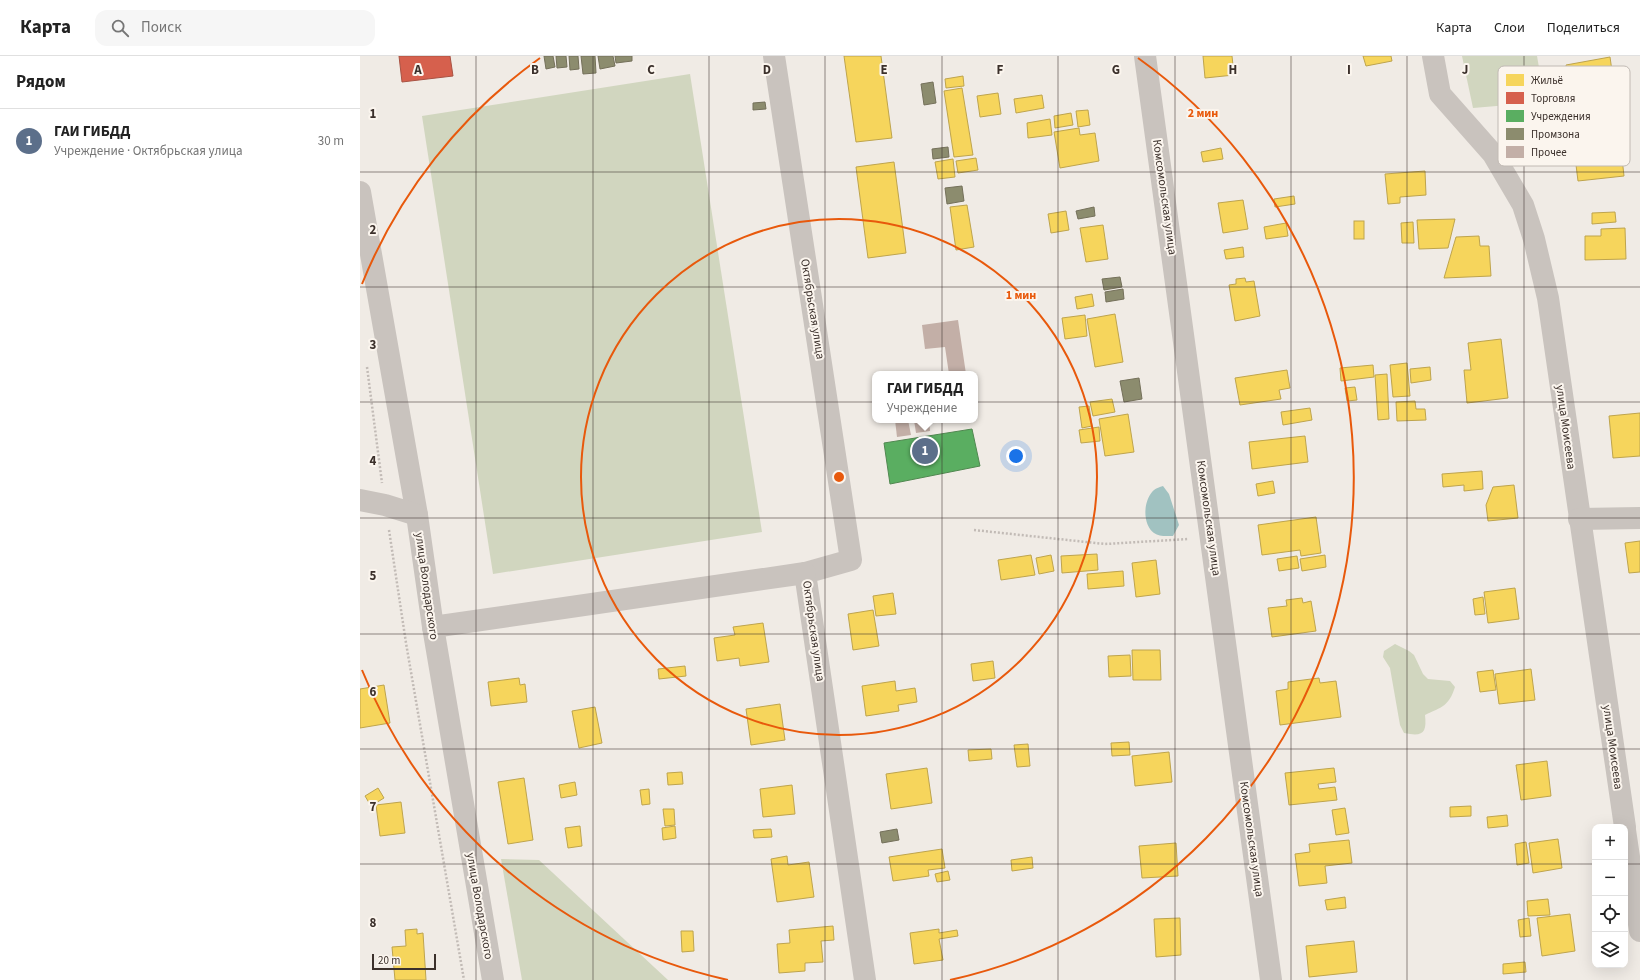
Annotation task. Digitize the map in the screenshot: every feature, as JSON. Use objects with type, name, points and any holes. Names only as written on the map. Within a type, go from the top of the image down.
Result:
[{"type":"street","name":"Октябрьская улица","points":[[774,56],[851,560],[805,573],[865,980]]},
{"type":"street","name":"Комсомольская улица","points":[[1145,56],[1212,536],[1271,980]]},
{"type":"street","name":"улица Моисеева","points":[[1433,56],[1440,94],[1493,154],[1498,162]]},
{"type":"street","name":"улица Моисеева","points":[[1500,166],[1523,205],[1534,239],[1548,298],[1624,824]]},
{"type":"street","name":"улица Володарского","points":[[360,192],[417,515],[433,627],[493,980]]},
{"type":"street","points":[[360,500],[385,504],[417,515]]},
{"type":"street","points":[[1579,519],[1640,518]]},
{"type":"street","points":[[433,627],[805,573]]},
{"type":"street","name":"улица Моисеева","points":[[1628,849],[1640,931]]},
{"type":"path","points":[[367,367],[385,504],[406,643],[464,980]]},
{"type":"path","points":[[974,530],[1105,544],[1179,541],[1212,536]]},
{"type":"green space","points":[[1462,56],[1537,56],[1539,66],[1498,66],[1498,106],[1473,108]]},
{"type":"green space","points":[[690,74],[762,532],[493,574],[422,116]]},
{"type":"green space","points":[[1395,644],[1414,655],[1423,674],[1428,679],[1450,681],[1455,687],[1450,698],[1444,705],[1425,715],[1424,730],[1420,734],[1404,733],[1400,725],[1390,668],[1383,657],[1384,651]]},
{"type":"green space","points":[[501,859],[539,860],[668,980],[522,980]]},
{"type":"water","points":[[1163,486],[1169,494],[1179,525],[1173,536],[1161,536],[1156,534],[1147,524],[1145,512],[1150,494],[1155,489]]},
{"type":"building: Жильё","points":[[844,56],[881,56],[892,138],[856,142]]},
{"type":"building: Жильё","points":[[1203,56],[1232,56],[1234,75],[1205,78]]},
{"type":"building: Жильё","points":[[1363,56],[1391,56],[1392,61],[1366,66]]},
{"type":"building: Жильё","points":[[1610,57],[1611,66],[1566,66]]},
{"type":"building: Жильё","points":[[963,76],[964,86],[946,88],[945,79]]},
{"type":"building: Жильё","points":[[962,88],[973,155],[954,157],[944,91]]},
{"type":"building: Жильё","points":[[998,93],[1001,114],[980,117],[977,96]]},
{"type":"building: Жильё","points":[[1042,95],[1044,108],[1016,113],[1014,99]]},
{"type":"building: Жильё","points":[[1088,110],[1090,125],[1078,127],[1076,111]]},
{"type":"building: Жильё","points":[[1071,113],[1073,125],[1055,128],[1054,116]]},
{"type":"building: Жильё","points":[[1050,119],[1052,135],[1028,138],[1027,123]]},
{"type":"building: Жильё","points":[[1079,128],[1080,135],[1095,133],[1099,161],[1060,168],[1054,132]]},
{"type":"building: Жильё","points":[[1221,148],[1223,159],[1203,162],[1201,152]]},
{"type":"building: Жильё","points":[[976,158],[978,170],[958,173],[956,161]]},
{"type":"building: Жильё","points":[[953,159],[955,177],[938,179],[935,162]]},
{"type":"building: Жильё","points":[[894,162],[906,253],[868,258],[856,167]]},
{"type":"building: Жильё","points":[[1576,166],[1623,166],[1624,176],[1578,181]]},
{"type":"building: Жильё","points":[[1425,171],[1426,195],[1400,197],[1400,203],[1388,204],[1385,174]]},
{"type":"building: Жильё","points":[[1294,196],[1295,204],[1275,207],[1274,199]]},
{"type":"building: Жильё","points":[[1243,200],[1248,229],[1223,233],[1218,203]]},
{"type":"building: Жильё","points":[[967,205],[974,247],[956,250],[950,207]]},
{"type":"building: Жильё","points":[[1066,211],[1069,230],[1051,233],[1048,214]]},
{"type":"building: Жильё","points":[[1615,212],[1616,222],[1592,224],[1592,213]]},
{"type":"building: Жильё","points":[[1455,219],[1448,248],[1419,249],[1417,220]]},
{"type":"building: Жильё","points":[[1354,221],[1364,221],[1364,239],[1354,239]]},
{"type":"building: Жильё","points":[[1413,222],[1414,243],[1402,243],[1401,223]]},
{"type":"building: Жильё","points":[[1286,223],[1288,236],[1266,239],[1264,227]]},
{"type":"building: Жильё","points":[[1103,225],[1108,259],[1086,262],[1080,228]]},
{"type":"building: Жильё","points":[[1625,228],[1626,259],[1585,260],[1585,236],[1601,236],[1601,229]]},
{"type":"building: Жильё","points":[[1479,236],[1480,246],[1489,246],[1491,276],[1444,278],[1456,237]]},
{"type":"building: Жильё","points":[[1243,247],[1244,257],[1226,259],[1224,250]]},
{"type":"building: Жильё","points":[[1245,278],[1246,282],[1254,281],[1260,316],[1235,321],[1229,285],[1236,284],[1236,279]]},
{"type":"building: Жильё","points":[[1092,294],[1094,306],[1077,309],[1075,297]]},
{"type":"building: Жильё","points":[[1115,314],[1123,362],[1095,367],[1087,319]]},
{"type":"building: Жильё","points":[[1085,315],[1087,336],[1065,339],[1062,318]]},
{"type":"building: Жильё","points":[[1501,339],[1508,398],[1467,403],[1464,370],[1471,370],[1468,343]]},
{"type":"building: Жильё","points":[[1407,363],[1410,396],[1393,397],[1390,365]]},
{"type":"building: Жильё","points":[[1373,365],[1374,377],[1341,381],[1340,368]]},
{"type":"building: Жильё","points":[[1430,367],[1431,380],[1411,383],[1410,369]]},
{"type":"building: Жильё","points":[[1287,370],[1290,388],[1279,390],[1281,399],[1240,405],[1235,378]]},
{"type":"building: Жильё","points":[[1387,374],[1389,419],[1378,420],[1375,375]]},
{"type":"building: Жильё","points":[[1355,387],[1357,400],[1347,401],[1345,388]]},
{"type":"building: Жильё","points":[[1112,399],[1115,412],[1093,416],[1090,402]]},
{"type":"building: Жильё","points":[[1415,401],[1416,409],[1425,409],[1426,420],[1397,421],[1396,402]]},
{"type":"building: Жильё","points":[[1089,406],[1092,426],[1082,428],[1079,407]]},
{"type":"building: Жильё","points":[[1310,408],[1312,420],[1283,425],[1281,412]]},
{"type":"building: Жильё","points":[[1640,413],[1640,456],[1613,458],[1609,416]]},
{"type":"building: Жильё","points":[[1128,414],[1134,452],[1105,456],[1099,419]]},
{"type":"building: Жильё","points":[[1099,427],[1100,441],[1081,443],[1079,430]]},
{"type":"building: Жильё","points":[[1305,436],[1308,462],[1252,469],[1249,442]]},
{"type":"building: Жильё","points":[[1482,471],[1483,489],[1464,491],[1464,485],[1443,487],[1442,474]]},
{"type":"building: Жильё","points":[[1273,481],[1275,493],[1258,496],[1256,484]]},
{"type":"building: Жильё","points":[[1514,485],[1518,518],[1488,521],[1486,505],[1493,487]]},
{"type":"building: Жильё","points":[[1316,517],[1321,553],[1301,556],[1300,550],[1262,555],[1258,525]]},
{"type":"building: Жильё","points":[[1640,541],[1640,572],[1629,573],[1625,543]]},
{"type":"building: Жильё","points":[[1097,554],[1098,570],[1062,573],[1061,556]]},
{"type":"building: Жильё","points":[[1031,555],[1035,575],[1001,580],[998,560]]},
{"type":"building: Жильё","points":[[1051,555],[1054,571],[1039,574],[1036,558]]},
{"type":"building: Жильё","points":[[1325,555],[1326,567],[1302,571],[1300,559]]},
{"type":"building: Жильё","points":[[1297,556],[1299,568],[1279,571],[1277,559]]},
{"type":"building: Жильё","points":[[1156,560],[1160,594],[1136,597],[1132,563]]},
{"type":"building: Жильё","points":[[1123,571],[1124,586],[1088,589],[1087,574]]},
{"type":"building: Жильё","points":[[1515,588],[1519,619],[1488,623],[1484,592]]},
{"type":"building: Жильё","points":[[893,593],[896,614],[876,616],[873,596]]},
{"type":"building: Жильё","points":[[1483,597],[1485,614],[1475,615],[1473,599]]},
{"type":"building: Жильё","points":[[1302,598],[1303,603],[1311,601],[1316,631],[1272,637],[1268,608],[1287,606],[1286,600]]},
{"type":"building: Жильё","points":[[873,610],[879,646],[853,650],[848,614]]},
{"type":"building: Жильё","points":[[763,623],[769,662],[740,666],[739,658],[717,661],[714,638],[735,635],[733,627]]},
{"type":"building: Жильё","points":[[1132,650],[1160,650],[1161,680],[1133,680]]},
{"type":"building: Жильё","points":[[1130,655],[1131,676],[1109,677],[1108,656]]},
{"type":"building: Жильё","points":[[993,661],[995,678],[973,681],[971,664]]},
{"type":"building: Жильё","points":[[685,666],[686,676],[659,679],[658,669]]},
{"type":"building: Жильё","points":[[1531,669],[1535,700],[1499,704],[1495,674]]},
{"type":"building: Жильё","points":[[1493,670],[1496,690],[1480,692],[1477,672]]},
{"type":"building: Жильё","points":[[519,678],[520,685],[525,684],[527,702],[491,706],[488,682]]},
{"type":"building: Жильё","points":[[1319,678],[1320,683],[1336,681],[1341,717],[1280,725],[1276,691],[1288,689],[1288,682]]},
{"type":"building: Жильё","points":[[895,681],[896,691],[915,688],[917,702],[898,705],[899,711],[866,716],[862,686]]},
{"type":"building: Жильё","points":[[384,685],[390,723],[360,728],[360,689]]},
{"type":"building: Жильё","points":[[780,704],[785,740],[751,745],[746,709]]},
{"type":"building: Жильё","points":[[595,707],[602,743],[579,748],[572,711]]},
{"type":"building: Жильё","points":[[1129,742],[1130,755],[1112,756],[1111,743]]},
{"type":"building: Жильё","points":[[1028,744],[1030,766],[1017,767],[1014,745]]},
{"type":"building: Жильё","points":[[991,749],[992,759],[969,761],[968,750]]},
{"type":"building: Жильё","points":[[1169,752],[1172,782],[1135,786],[1132,756]]},
{"type":"building: Жильё","points":[[1547,761],[1551,796],[1521,800],[1516,765]]},
{"type":"building: Жильё","points":[[927,768],[932,803],[891,809],[886,774]]},
{"type":"building: Жильё","points":[[1334,768],[1336,782],[1318,784],[1319,789],[1335,787],[1337,800],[1289,805],[1285,773]]},
{"type":"building: Жильё","points":[[682,772],[683,784],[668,785],[667,773]]},
{"type":"building: Жильё","points":[[524,778],[533,840],[508,844],[498,782]]},
{"type":"building: Жильё","points":[[575,782],[577,795],[561,798],[559,785]]},
{"type":"building: Жильё","points":[[792,785],[795,814],[763,817],[760,789]]},
{"type":"building: Жильё","points":[[378,788],[384,798],[371,806],[365,796]]},
{"type":"building: Жильё","points":[[649,789],[650,804],[642,805],[640,790]]},
{"type":"building: Жильё","points":[[401,802],[405,833],[380,836],[376,805]]},
{"type":"building: Жильё","points":[[1471,806],[1471,816],[1450,817],[1450,807]]},
{"type":"building: Жильё","points":[[1345,808],[1349,833],[1336,835],[1332,810]]},
{"type":"building: Жильё","points":[[663,809],[674,809],[675,825],[665,826]]},
{"type":"building: Жильё","points":[[1507,815],[1508,826],[1488,828],[1487,817]]},
{"type":"building: Жильё","points":[[580,826],[582,846],[568,848],[565,828]]},
{"type":"building: Жильё","points":[[675,826],[676,838],[663,840],[662,828]]},
{"type":"building: Жильё","points":[[771,829],[772,837],[754,838],[753,830]]},
{"type":"building: Жильё","points":[[1558,839],[1562,868],[1533,873],[1529,843]]},
{"type":"building: Жильё","points":[[1349,840],[1352,863],[1325,866],[1327,883],[1299,886],[1295,854],[1310,852],[1309,844]]},
{"type":"building: Жильё","points":[[1526,842],[1529,863],[1517,865],[1515,844]]},
{"type":"building: Жильё","points":[[1176,843],[1178,876],[1142,878],[1139,846]]},
{"type":"building: Жильё","points":[[942,849],[945,868],[928,870],[929,876],[893,881],[889,857]]},
{"type":"building: Жильё","points":[[787,856],[788,865],[809,862],[814,897],[777,902],[771,859]]},
{"type":"building: Жильё","points":[[1032,857],[1033,868],[1012,871],[1011,860]]},
{"type":"building: Жильё","points":[[948,871],[950,880],[937,882],[935,874]]},
{"type":"building: Жильё","points":[[1345,897],[1346,908],[1327,910],[1325,900]]},
{"type":"building: Жильё","points":[[1548,899],[1550,915],[1528,916],[1527,901]]},
{"type":"building: Жильё","points":[[1570,914],[1575,951],[1542,956],[1537,918]]},
{"type":"building: Жильё","points":[[1180,918],[1181,955],[1156,957],[1154,919]]},
{"type":"building: Жильё","points":[[1529,918],[1531,936],[1520,937],[1518,920]]},
{"type":"building: Жильё","points":[[833,926],[834,940],[821,941],[823,962],[805,963],[805,971],[779,973],[777,944],[790,943],[789,930]]},
{"type":"building: Жильё","points":[[417,929],[417,934],[423,933],[426,980],[395,980],[392,947],[406,946],[405,930]]},
{"type":"building: Жильё","points":[[939,929],[939,933],[957,930],[958,936],[939,939],[943,960],[914,964],[910,933]]},
{"type":"building: Жильё","points":[[681,931],[693,931],[694,951],[682,952]]},
{"type":"building: Жильё","points":[[1354,941],[1357,972],[1309,977],[1306,946]]},
{"type":"building: Жильё","points":[[1525,962],[1526,972],[1503,974],[1503,964]]},
{"type":"building: Торговля","points":[[399,56],[450,56],[453,76],[402,82]]},
{"type":"building: Учреждения","points":[[972,429],[980,466],[890,484],[884,443]]},
{"type":"building: Промзона","points":[[544,56],[553,56],[555,67],[546,69]]},
{"type":"building: Промзона","points":[[556,56],[566,56],[567,67],[557,68]]},
{"type":"building: Промзона","points":[[569,56],[578,56],[579,69],[570,70]]},
{"type":"building: Промзона","points":[[581,56],[595,56],[596,73],[583,74]]},
{"type":"building: Промзона","points":[[598,56],[613,56],[615,66],[600,69]]},
{"type":"building: Промзона","points":[[615,56],[632,56],[632,61],[616,63]]},
{"type":"building: Промзона","points":[[933,82],[936,103],[924,105],[921,84]]},
{"type":"building: Промзона","points":[[765,102],[766,109],[753,110],[753,103]]},
{"type":"building: Промзона","points":[[948,147],[949,157],[933,159],[932,149]]},
{"type":"building: Промзона","points":[[962,186],[964,201],[947,204],[945,188]]},
{"type":"building: Промзона","points":[[1094,207],[1095,216],[1078,219],[1076,211]]},
{"type":"building: Промзона","points":[[1120,277],[1122,287],[1104,290],[1102,279]]},
{"type":"building: Промзона","points":[[1123,289],[1124,299],[1106,302],[1105,292]]},
{"type":"building: Промзона","points":[[1139,378],[1142,399],[1124,402],[1120,381]]},
{"type":"building: Промзона","points":[[897,829],[899,840],[882,843],[880,832]]},
{"type":"building: Прочее","points":[[958,320],[966,371],[949,371],[945,347],[925,349],[922,325]]},
{"type":"building: Прочее","points":[[895,423],[909,423],[911,435],[897,437]]},
{"type":"building: Прочее","points":[[914,423],[929,423],[930,431],[916,433]]},
{"type":"place","name":"ГАИ ГИБДД","points":[[925,451]]}]
